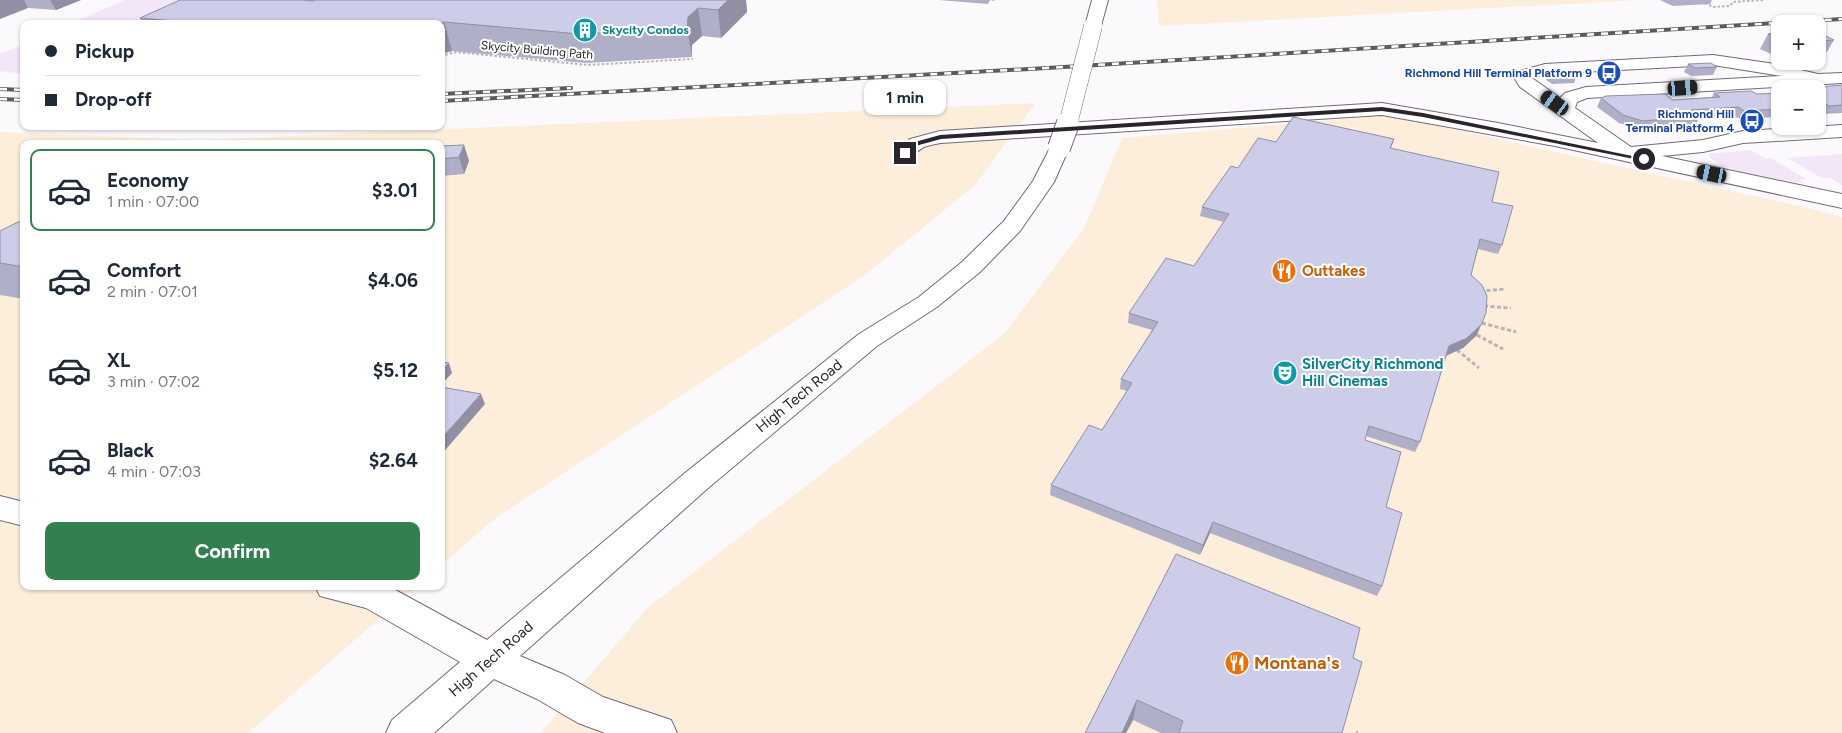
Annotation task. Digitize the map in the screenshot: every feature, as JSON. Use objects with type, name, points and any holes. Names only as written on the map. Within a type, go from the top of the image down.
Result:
[{"type":"street","name":"High Tech Road","points":[[406,733],[696,480],[868,340],[928,302],[971,267],[1012,226],[1043,182],[1065,134],[1100,0]]},
{"type":"street","points":[[1816,79],[1775,69],[1713,60],[1545,69],[1522,76],[1526,83],[1627,154],[1703,146],[1743,137],[1842,131]]},
{"type":"street","points":[[1569,113],[1566,108],[1568,100],[1586,93],[1842,78]]},
{"type":"street","points":[[905,153],[917,144],[940,137],[1382,109],[1423,115],[1627,154],[1661,164],[1842,201]]},
{"type":"street","points":[[0,508],[20,513]]},
{"type":"street","points":[[349,590],[375,596],[489,660],[551,687],[592,711],[657,733]]},
{"type":"path","points":[[1702,1],[1713,7],[1730,6],[1733,2],[1763,0]]},
{"type":"path","name":"Skycity Building Path","points":[[445,55],[456,52],[588,65],[693,59]]},
{"type":"path","points":[[1474,291],[1505,289]]},
{"type":"path","points":[[1482,306],[1510,308]]},
{"type":"path","points":[[1482,323],[1516,332]]},
{"type":"path","points":[[1477,335],[1504,349]]},
{"type":"path","points":[[1457,350],[1480,368]]},
{"type":"shaded area","points":[[124,0],[226,0],[184,20],[79,20]]},
{"type":"shaded area","points":[[1157,0],[1639,0],[1159,26]]},
{"type":"shaded area","points":[[20,46],[20,74],[0,71],[0,54]]},
{"type":"shaded area","points":[[1036,103],[975,185],[865,275],[497,517],[445,562],[445,140],[201,140]]},
{"type":"shaded area","points":[[1389,115],[1842,217],[1842,733],[541,733],[647,608],[1004,334],[1084,228],[1122,138]]},
{"type":"shaded area","points":[[0,132],[201,140],[20,140],[20,590],[412,590],[248,733],[0,733]]},
{"type":"shaded area","points":[[1751,150],[1766,159],[1771,158],[1806,179],[1799,180],[1806,184],[1737,171],[1714,161],[1708,154]]},
{"type":"shaded area","points":[[1842,154],[1842,185],[1830,178],[1822,178],[1787,158]]},
{"type":"building","points":[[180,0],[728,0],[718,10],[698,8],[688,17],[687,28],[580,34],[445,22],[445,20],[163,20],[140,18]]},
{"type":"building","points":[[1826,36],[1834,40],[1826,40]]},
{"type":"building","points":[[1711,63],[1717,67],[1695,68],[1688,64]]},
{"type":"building","points":[[1571,71],[1577,75],[1555,76],[1549,72]]},
{"type":"building","points":[[1842,85],[1842,105],[1829,106],[1826,104],[1826,86]]},
{"type":"building","points":[[1751,91],[1757,94],[1771,93],[1771,110],[1745,111],[1738,107],[1691,110],[1700,116],[1643,121],[1623,115],[1601,98],[1606,96],[1665,94],[1673,100],[1720,97],[1714,93]]},
{"type":"building","name":"SilverCity Richmond Hill Cinemas","points":[[1293,117],[1394,139],[1390,148],[1499,172],[1492,202],[1513,206],[1502,245],[1480,239],[1471,275],[1482,285],[1487,296],[1486,313],[1481,325],[1467,338],[1449,346],[1420,442],[1369,426],[1365,440],[1401,452],[1386,507],[1402,513],[1382,586],[1213,522],[1203,545],[1051,485],[1089,425],[1102,430],[1132,383],[1121,379],[1158,322],[1129,313],[1166,258],[1194,266],[1229,214],[1202,207],[1231,166],[1238,168],[1258,138],[1276,142]]},
{"type":"building","points":[[464,145],[459,157],[445,159],[445,146]]},
{"type":"building","points":[[20,221],[20,266],[0,263],[0,231]]},
{"type":"building","points":[[445,388],[481,394],[445,434]]},
{"type":"building","name":"Montana's","points":[[1176,554],[1360,628],[1353,658],[1362,662],[1342,733],[1179,733],[1183,721],[1137,700],[1122,733],[1085,733]]},
{"type":"railway","points":[[445,101],[1047,68],[1842,19]]},
{"type":"railway","points":[[445,94],[571,88]]},
{"type":"railway","points":[[0,89],[20,90]]},
{"type":"railway","points":[[0,99],[20,100]]},
{"type":"place","name":"Skycity Condos","points":[[585,30]]},
{"type":"place","name":"Richmond Hill Terminal Platform 9","points":[[1609,73]]},
{"type":"place","name":"Richmond Hill Terminal Platform 4","points":[[1752,121]]},
{"type":"place","name":"Outtakes","points":[[1284,271]]},
{"type":"place","name":"SilverCity Richmond Hill Cinemas","points":[[1285,373]]},
{"type":"place","name":"Montana's","points":[[1237,663]]},
{"type":"route","points":[[905,153],[917,144],[940,137],[1382,109],[1423,115],[1627,154],[1644,159]]}]
